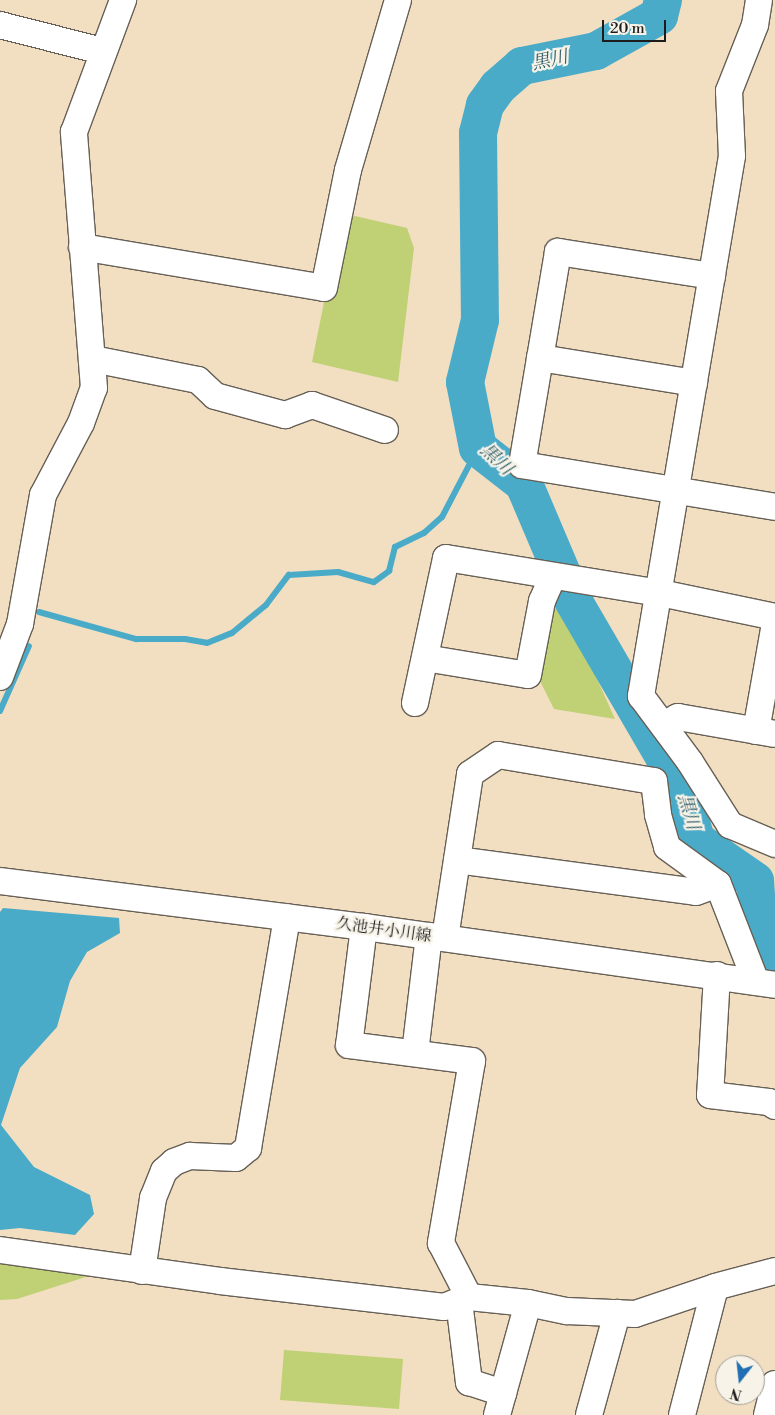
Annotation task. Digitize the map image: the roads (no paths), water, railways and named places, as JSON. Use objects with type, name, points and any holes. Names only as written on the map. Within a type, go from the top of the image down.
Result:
[{"type":"street","points":[[0,677],[20,624],[43,496],[94,388],[74,132],[122,0]]},
{"type":"street","points":[[82,246],[324,288],[348,170],[398,0]]},
{"type":"street","points":[[759,0],[755,25],[729,91],[732,156],[660,594],[641,696],[663,725],[730,825],[772,847]]},
{"type":"street","points":[[0,25],[102,51]]},
{"type":"street","points":[[712,276],[558,252],[522,465],[775,507]]},
{"type":"street","points":[[540,358],[694,383]]},
{"type":"street","points":[[93,359],[198,380],[216,396],[285,415],[312,405],[385,430]]},
{"type":"street","points":[[415,703],[446,558],[547,579],[581,580],[775,617]]},
{"type":"street","points":[[425,658],[528,675],[547,579]]},
{"type":"street","points":[[663,725],[678,717],[766,733],[775,623]]},
{"type":"street","points":[[415,1053],[437,937],[457,860],[470,774],[498,754],[654,781],[658,815],[668,847],[718,884],[766,984]]},
{"type":"street","points":[[457,860],[696,892],[718,884]]},
{"type":"street","name":"久池井小川線","points":[[0,881],[364,927],[717,975],[766,984]]},
{"type":"street","points":[[142,1271],[153,1198],[164,1171],[174,1162],[190,1156],[236,1158],[248,1148],[287,917]]},
{"type":"street","points":[[364,927],[348,1044],[472,1061],[441,1243],[464,1299],[469,1382],[500,1404],[528,1302]]},
{"type":"street","points":[[717,975],[710,1095],[769,1102],[775,1106]]},
{"type":"street","points":[[0,1250],[142,1271],[444,1307],[464,1299],[528,1302],[567,1311],[635,1314],[715,1287],[775,1271]]},
{"type":"street","points":[[682,1415],[715,1287]]},
{"type":"street","points":[[589,1415],[618,1313]]},
{"type":"street","points":[[767,1415],[775,1384]]},
{"type":"water","points":[[3,908],[119,918],[120,933],[87,952],[70,981],[57,1027],[20,1068],[1,1125],[34,1167],[90,1195],[94,1214],[75,1235],[20,1228],[0,1230],[0,912]]},
{"type":"waterway","name":"黒川","points":[[663,0],[659,16],[596,51],[522,66],[498,87],[485,105],[478,133],[480,320],[465,382],[478,448],[524,484],[574,602],[681,786],[696,840],[755,881],[758,923],[775,956]]},
{"type":"waterway","points":[[39,612],[136,639],[185,639],[207,643],[232,633],[266,605],[289,575],[338,572],[374,582],[389,571],[395,547],[424,533],[442,517],[478,448]]},
{"type":"waterway","points":[[0,711],[29,646]]}]
